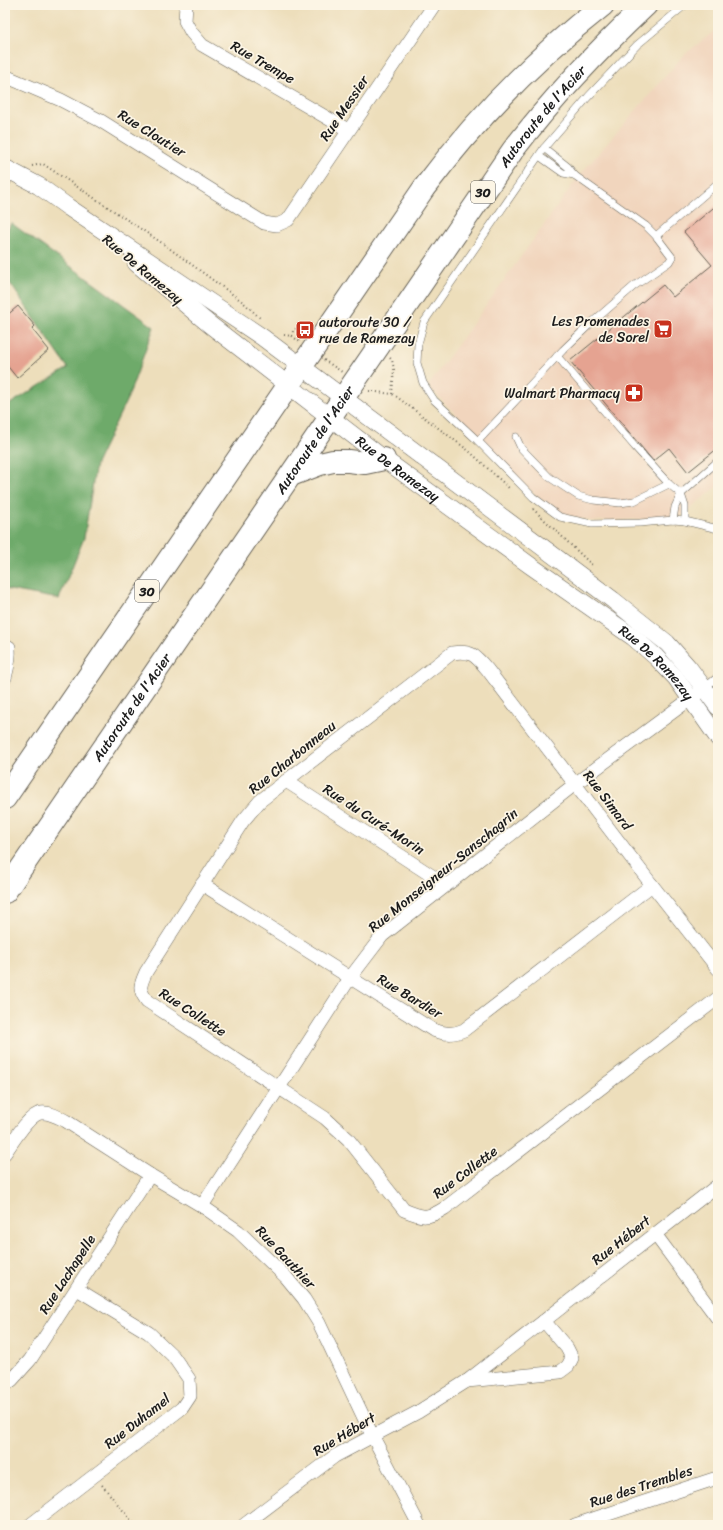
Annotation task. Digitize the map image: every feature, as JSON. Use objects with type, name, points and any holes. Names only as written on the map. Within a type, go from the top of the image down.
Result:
[{"type":"highway","name":"30","points":[[5,798],[408,209],[446,159],[514,84],[562,39],[602,5]]},
{"type":"highway","name":"Autoroute de l'Acier","points":[[5,892],[476,202],[524,136],[559,94],[588,62],[646,5]]},
{"type":"highway","points":[[291,475],[320,464],[333,461],[365,463],[384,459]]},
{"type":"street","name":"Rue Trempe","points":[[186,5],[185,21],[191,32],[202,45],[348,130]]},
{"type":"street","name":"Rue Messier","points":[[277,225],[288,220],[434,5]]},
{"type":"street","name":"Rue Cloutier","points":[[5,76],[61,100],[101,121],[264,223],[277,225]]},
{"type":"street","name":"Rue De Ramezay","points":[[7,175],[39,186],[262,337],[302,366],[660,636],[685,663],[718,708]]},
{"type":"street","name":"Rue De Ramezay","points":[[68,207],[209,324],[289,384],[384,459],[525,562],[633,637],[676,678],[718,738]]},
{"type":"street","points":[[5,645],[9,647],[10,655],[5,678]]},
{"type":"street","name":"Rue Charbonneau","points":[[141,993],[141,984],[146,972],[243,821],[260,801],[452,653],[470,653]]},
{"type":"street","name":"Rue Simard","points":[[470,653],[487,669],[718,969]]},
{"type":"street","name":"Rue Monseigneur-Sanschagrin","points":[[202,1206],[350,978],[382,936],[576,784],[704,688]]},
{"type":"street","name":"Rue du Curé-Morin","points":[[286,781],[446,885]]},
{"type":"street","name":"Rue Bardier","points":[[202,884],[433,1030],[445,1034],[456,1034],[464,1030],[652,885]]},
{"type":"street","name":"Rue Collette","points":[[141,993],[147,1001],[325,1118],[348,1139],[404,1210],[418,1216],[432,1216],[445,1208],[718,998]]},
{"type":"street","name":"Rue Gauthier","points":[[5,1152],[33,1117],[40,1113],[51,1114],[66,1120],[150,1175],[202,1206],[238,1231],[286,1277],[304,1299],[319,1323],[372,1435],[419,1525]]},
{"type":"street","name":"Rue Lachapelle","points":[[5,1385],[12,1380],[30,1360],[150,1175]]},
{"type":"street","name":"Rue Hébert","points":[[244,1525],[335,1456],[372,1435],[418,1412],[467,1380],[718,1185]]},
{"type":"street","points":[[655,1234],[718,1319]]},
{"type":"street","name":"Rue Duhamel","points":[[30,1525],[94,1474],[182,1408],[190,1396],[189,1379],[173,1356],[149,1333],[77,1289]]},
{"type":"street","name":"Rue Hébert","points":[[467,1380],[560,1372],[568,1366],[572,1358],[567,1348],[544,1321]]},
{"type":"street","name":"Rue des Trembles","points":[[575,1525],[714,1479],[718,1479]]},
{"type":"lane","points":[[685,5],[637,45],[588,97],[544,148],[424,322],[418,344],[417,363],[423,384],[434,400],[478,441],[533,498],[560,517],[592,524],[685,520],[718,529]]},
{"type":"lane","points":[[478,441],[557,356],[588,326],[634,286],[671,260],[671,254],[646,226],[574,175],[568,167],[544,148]]},
{"type":"lane","points":[[539,156],[563,173],[574,175]]},
{"type":"lane","points":[[656,236],[718,183]]},
{"type":"lane","points":[[557,356],[635,447],[669,484],[681,494],[686,506],[685,520]]},
{"type":"lane","points":[[516,437],[521,448],[549,477],[578,496],[593,500],[620,503],[634,501],[669,484]]},
{"type":"lane","points":[[673,520],[675,507],[681,494],[718,461]]},
{"type":"lane","points":[[704,688],[718,678]]},
{"type":"path","name":"Rue De Ramezay","points":[[43,164],[162,243],[235,296],[261,318]]},
{"type":"path","points":[[292,336],[293,331],[298,327],[305,330]]},
{"type":"path","points":[[282,335],[292,336],[298,340]]},
{"type":"path","points":[[386,355],[394,364],[392,394]]},
{"type":"path","points":[[324,360],[346,375]]},
{"type":"path","points":[[364,388],[370,391],[392,394],[397,397],[469,451],[511,489]]},
{"type":"path","points":[[528,505],[592,566]]},
{"type":"path","points":[[94,1474],[135,1525]]},
{"type":"shaded area","points":[[718,28],[718,486],[678,518],[592,521],[562,514],[534,494],[428,386],[579,176],[683,56]]},
{"type":"green space","points":[[11,223],[154,327],[129,395],[96,464],[84,538],[59,599],[5,589],[5,407],[68,368],[5,276],[5,235]]},
{"type":"building","name":"Les Promenades de Sorel","points":[[718,204],[718,448],[688,472],[669,448],[653,461],[570,361],[663,285],[673,297],[712,265],[684,232]]},
{"type":"building","points":[[18,306],[35,326],[32,329],[49,350],[17,378],[5,363],[5,317]]},
{"type":"place","name":"Les Promenades de Sorel","points":[[663,329]]},
{"type":"place","name":"autoroute 30 / rue de Ramezay","points":[[305,330]]},
{"type":"place","name":"Walmart Pharmacy","points":[[634,393]]}]
